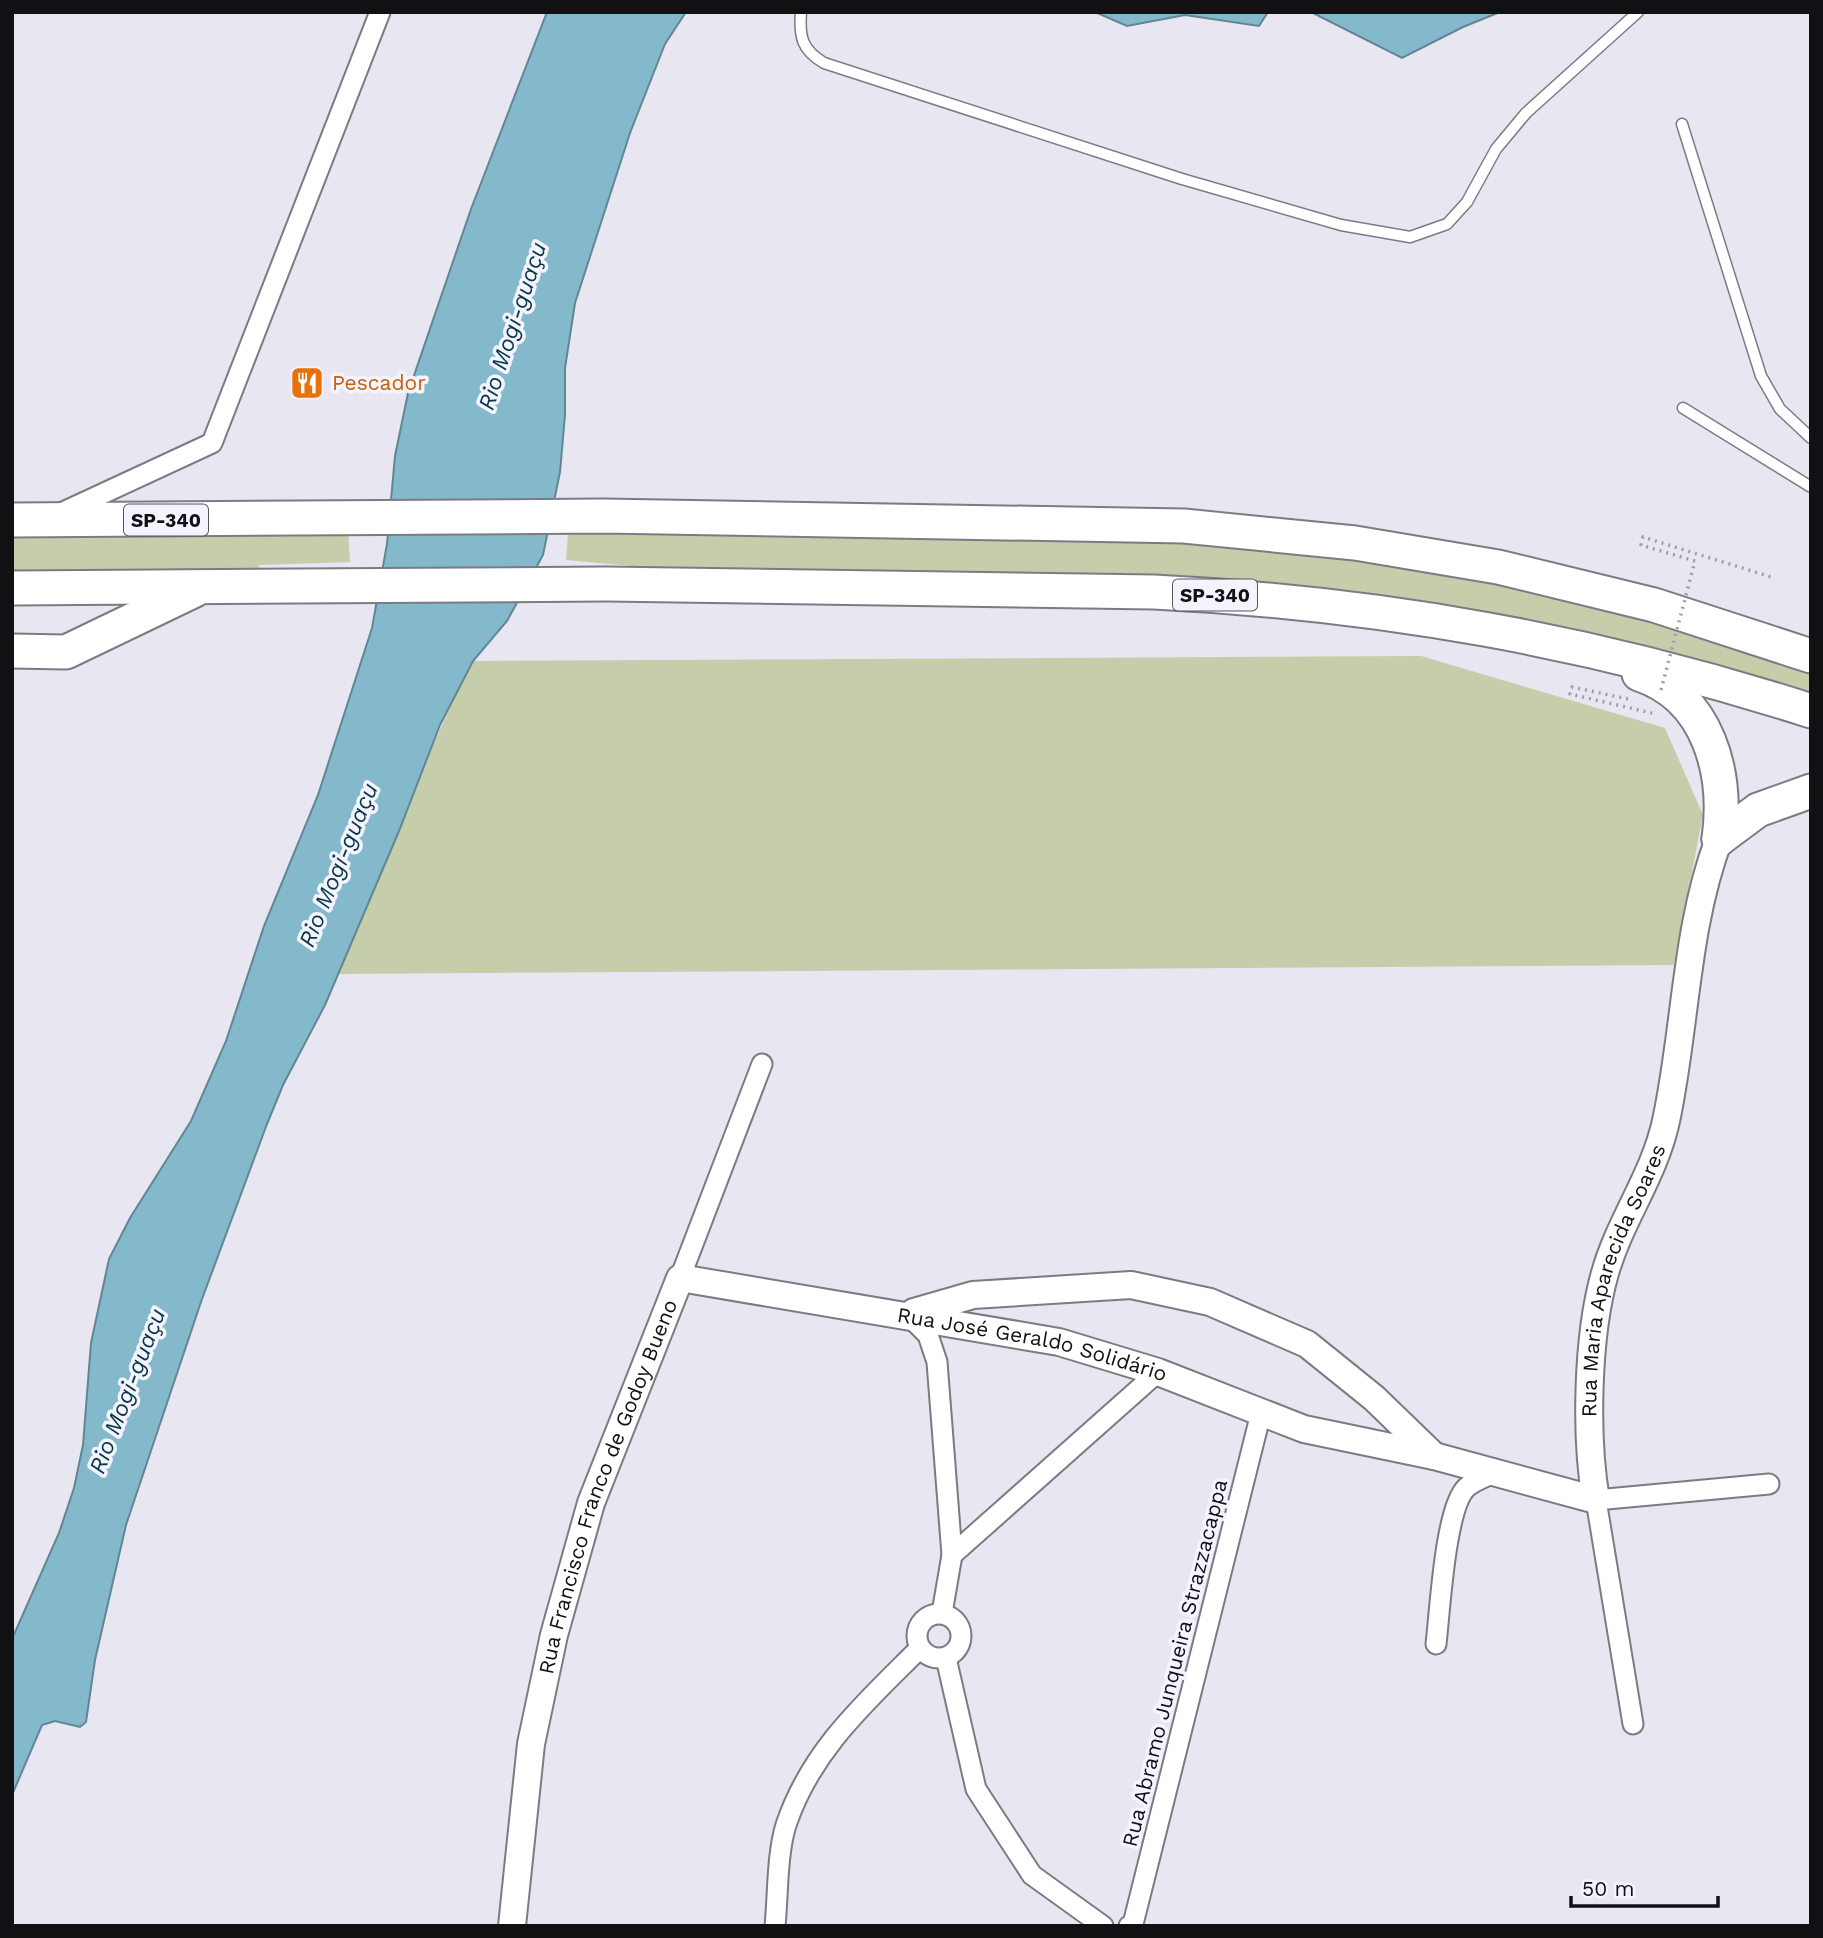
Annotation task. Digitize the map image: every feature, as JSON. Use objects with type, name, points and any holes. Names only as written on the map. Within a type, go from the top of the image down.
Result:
[{"type":"highway","name":"SP-340","points":[[12,520],[604,516],[1095,523],[1271,533],[1415,552],[1498,567],[1654,605],[1811,656]]},
{"type":"highway","name":"SP-340","points":[[12,588],[606,584],[1180,593],[1323,603],[1513,632],[1735,687],[1811,711]]},
{"type":"highway","points":[[12,651],[66,652],[203,587]]},
{"type":"highway","points":[[1513,632],[1658,680],[1676,695],[1699,723],[1721,778],[1724,806],[1719,839]]},
{"type":"highway","points":[[1719,839],[1758,810],[1811,791]]},
{"type":"street","points":[[45,520],[212,443],[380,12]]},
{"type":"street","name":"Rua Maria Aparecida Soares","points":[[1633,1724],[1590,1466],[1595,1324],[1605,1273],[1620,1233],[1660,1149],[1701,898],[1719,839]]},
{"type":"street","name":"Rua Francisco Franco de Godoy Bueno","points":[[512,1926],[531,1744],[554,1635],[591,1503],[762,1064]]},
{"type":"street","points":[[680,1278],[907,1314],[928,1335],[937,1362],[952,1555],[942,1613]]},
{"type":"street","name":"Rua José Geraldo Solidário","points":[[907,1314],[973,1295],[1131,1284],[1210,1301],[1307,1344],[1374,1398],[1434,1455]]},
{"type":"street","name":"Rua José Geraldo Solidário","points":[[907,1314],[1059,1342],[1158,1372],[1304,1429],[1434,1455],[1596,1500],[1769,1484]]},
{"type":"street","points":[[952,1555],[1158,1372]]},
{"type":"street","name":"Rua Abramo Junqueira Strazzacappa","points":[[1131,1925],[1261,1413]]},
{"type":"street","points":[[1436,1644],[1450,1532],[1457,1502],[1467,1487],[1495,1472]]},
{"type":"street","points":[[942,1613],[958,1624],[962,1634],[961,1644],[946,1658],[927,1655],[920,1648],[918,1628],[932,1614],[942,1613]]},
{"type":"street","points":[[775,1926],[785,1827],[809,1770],[846,1723],[920,1648]]},
{"type":"street","points":[[946,1658],[976,1789],[1032,1875],[1103,1926]]},
{"type":"lane","points":[[801,12],[799,34],[809,54],[824,63],[1182,179],[1342,225],[1410,237],[1447,224],[1467,202],[1496,149],[1526,113],[1638,12]]},
{"type":"lane","points":[[1682,124],[1761,376],[1780,409],[1811,438]]},
{"type":"lane","points":[[1683,408],[1811,487]]},
{"type":"path","points":[[1659,698],[1695,561],[1641,545],[1643,537],[1771,577]]},
{"type":"path","points":[[1633,700],[1572,687],[1570,694],[1661,715]]},
{"type":"green space","points":[[348,528],[350,562],[259,565],[259,575],[12,577],[12,532]]},
{"type":"green space","points":[[568,532],[1131,534],[1327,550],[1544,590],[1811,667],[1811,699],[1540,624],[677,570],[566,560]]},
{"type":"green space","points":[[1421,656],[1665,728],[1703,815],[1674,965],[337,974],[419,777],[473,661]]},
{"type":"water","name":"Rio Mogi-guaçu","points":[[547,12],[686,12],[665,44],[630,133],[575,303],[565,368],[565,415],[560,472],[543,555],[507,621],[473,661],[440,725],[399,831],[325,1005],[283,1085],[267,1124],[202,1299],[126,1525],[95,1660],[86,1722],[80,1727],[55,1721],[42,1725],[12,1795],[12,1639],[59,1533],[74,1488],[83,1445],[91,1343],[109,1259],[130,1218],[191,1121],[226,1041],[264,926],[318,795],[372,628],[387,544],[395,456],[408,393],[471,209]]},
{"type":"water","points":[[1095,12],[1268,12],[1259,26],[1185,15],[1127,26]]},
{"type":"water","points":[[1311,12],[1500,12],[1463,27],[1402,58]]},
{"type":"place","name":"Pescador","points":[[307,383]]}]
